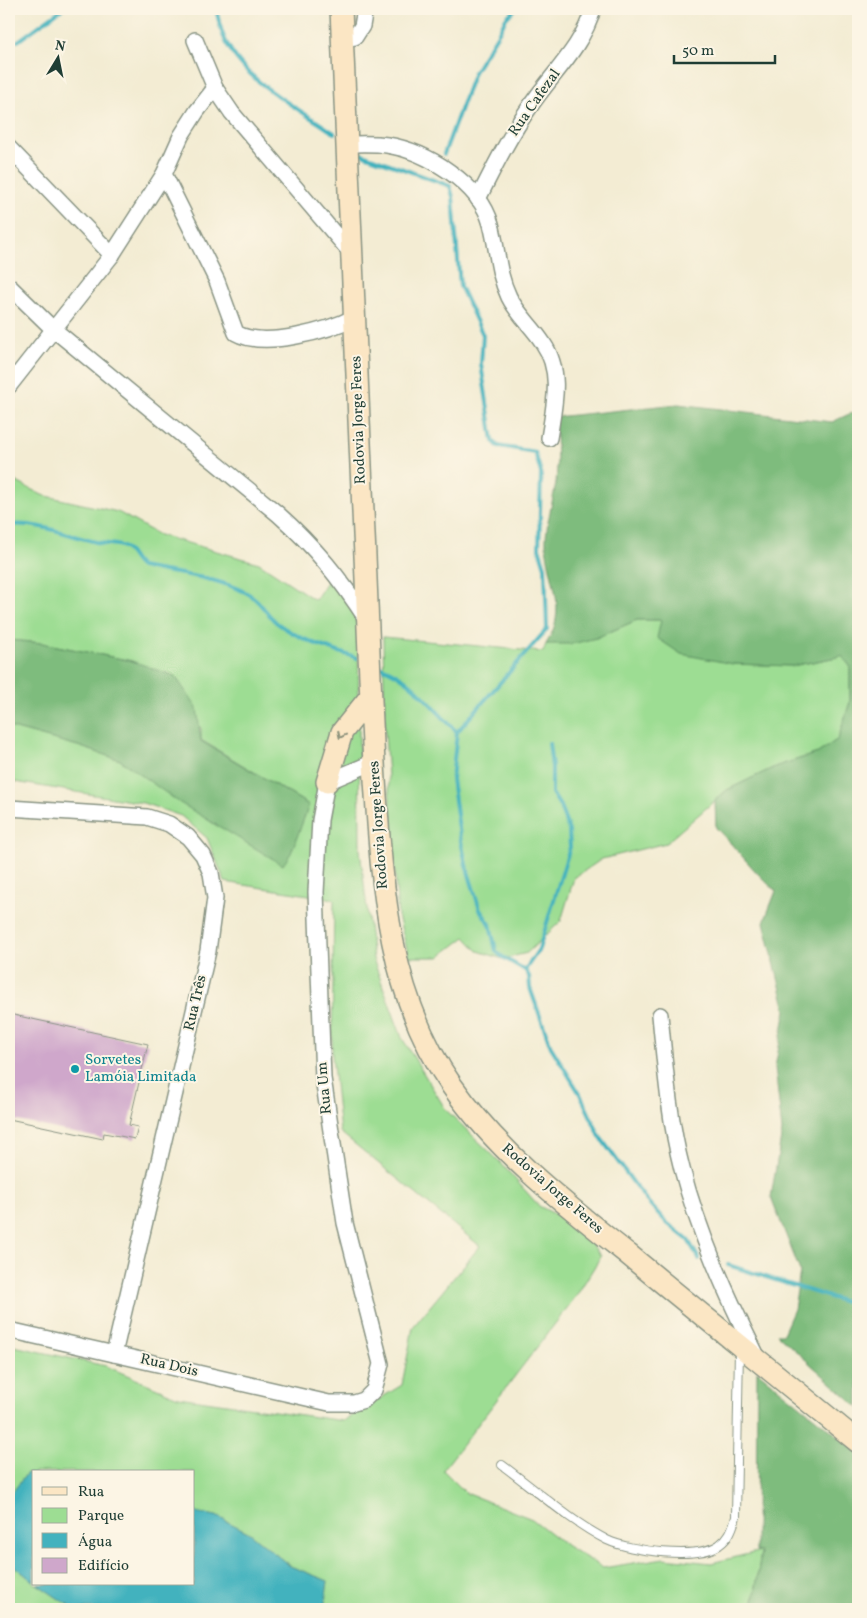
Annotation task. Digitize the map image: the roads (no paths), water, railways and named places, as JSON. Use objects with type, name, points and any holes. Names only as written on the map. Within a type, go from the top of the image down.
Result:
[{"type":"main road","name":"Rodovia Jorge Feres","points":[[341,9],[374,762],[381,866],[394,954],[405,993],[421,1032],[449,1082],[482,1125],[521,1165],[858,1442]]},
{"type":"main road","points":[[327,782],[342,732],[370,697]]},
{"type":"street","points":[[342,39],[355,36],[362,26],[366,9]]},
{"type":"street","name":"Rua Cafezal","points":[[478,199],[525,114],[577,45],[589,23],[593,9]]},
{"type":"street","points":[[195,40],[215,88],[264,153],[351,253]]},
{"type":"street","points":[[9,386],[52,328],[112,255],[164,174],[181,136],[215,88]]},
{"type":"street","points":[[346,144],[388,145],[422,157],[446,169],[462,181],[478,199],[491,223],[498,267],[510,298],[544,343],[553,364],[557,385],[549,438]]},
{"type":"street","points":[[9,148],[112,255]]},
{"type":"street","points":[[164,174],[217,281],[236,333],[252,339],[272,339],[316,332],[355,317]]},
{"type":"street","points":[[9,286],[52,328],[271,507],[310,543],[346,588],[368,621]]},
{"type":"street","points":[[327,782],[374,762]]},
{"type":"street","name":"Rua Um","points":[[327,782],[320,820],[316,892],[323,1078],[345,1223],[381,1364],[374,1390],[364,1400],[354,1403],[329,1403]]},
{"type":"street","name":"Rua Três","points":[[9,808],[147,817],[169,824],[188,837],[203,855],[211,873],[215,898],[208,951],[114,1354]]},
{"type":"street","points":[[660,1014],[674,1127],[682,1169],[710,1253],[760,1362]]},
{"type":"street","name":"Rua Dois","points":[[9,1330],[329,1403]]},
{"type":"lane","points":[[502,1465],[586,1527],[608,1540],[629,1547],[658,1551],[692,1552],[717,1546],[730,1534],[736,1517],[739,1345]]},
{"type":"water","points":[[27,1473],[32,1474],[32,1580],[9,1562],[9,1497]]},
{"type":"water","points":[[195,1512],[216,1516],[248,1532],[290,1566],[328,1581],[324,1609],[74,1609],[40,1586],[195,1586]]},
{"type":"waterway","points":[[18,41],[62,9]]},
{"type":"waterway","points":[[216,9],[223,35],[231,51],[243,66],[271,91],[334,133]]},
{"type":"waterway","points":[[444,154],[474,72],[506,18],[515,9]]},
{"type":"waterway","points":[[362,154],[450,186],[453,197],[460,286],[483,335],[481,364],[493,441],[498,446],[535,452],[541,473],[539,548],[545,567],[547,629],[457,732],[452,779],[466,865],[480,910],[490,924],[496,951],[525,970],[529,976],[530,988],[551,1047],[580,1094],[600,1137],[646,1200],[667,1223],[688,1240],[699,1259]]},
{"type":"waterway","points":[[9,525],[42,527],[99,543],[113,544],[123,547],[128,551],[141,567],[220,582],[255,598],[277,623],[296,635],[357,658]]},
{"type":"waterway","points":[[381,667],[413,686],[457,732]]},
{"type":"waterway","points":[[525,970],[539,949],[570,847],[569,831],[560,806],[552,793],[552,767],[549,743]]},
{"type":"waterway","points":[[728,1265],[858,1306]]},
{"type":"place","name":"Sorvetes Lamóia Limitada","points":[[75,1069]]}]
